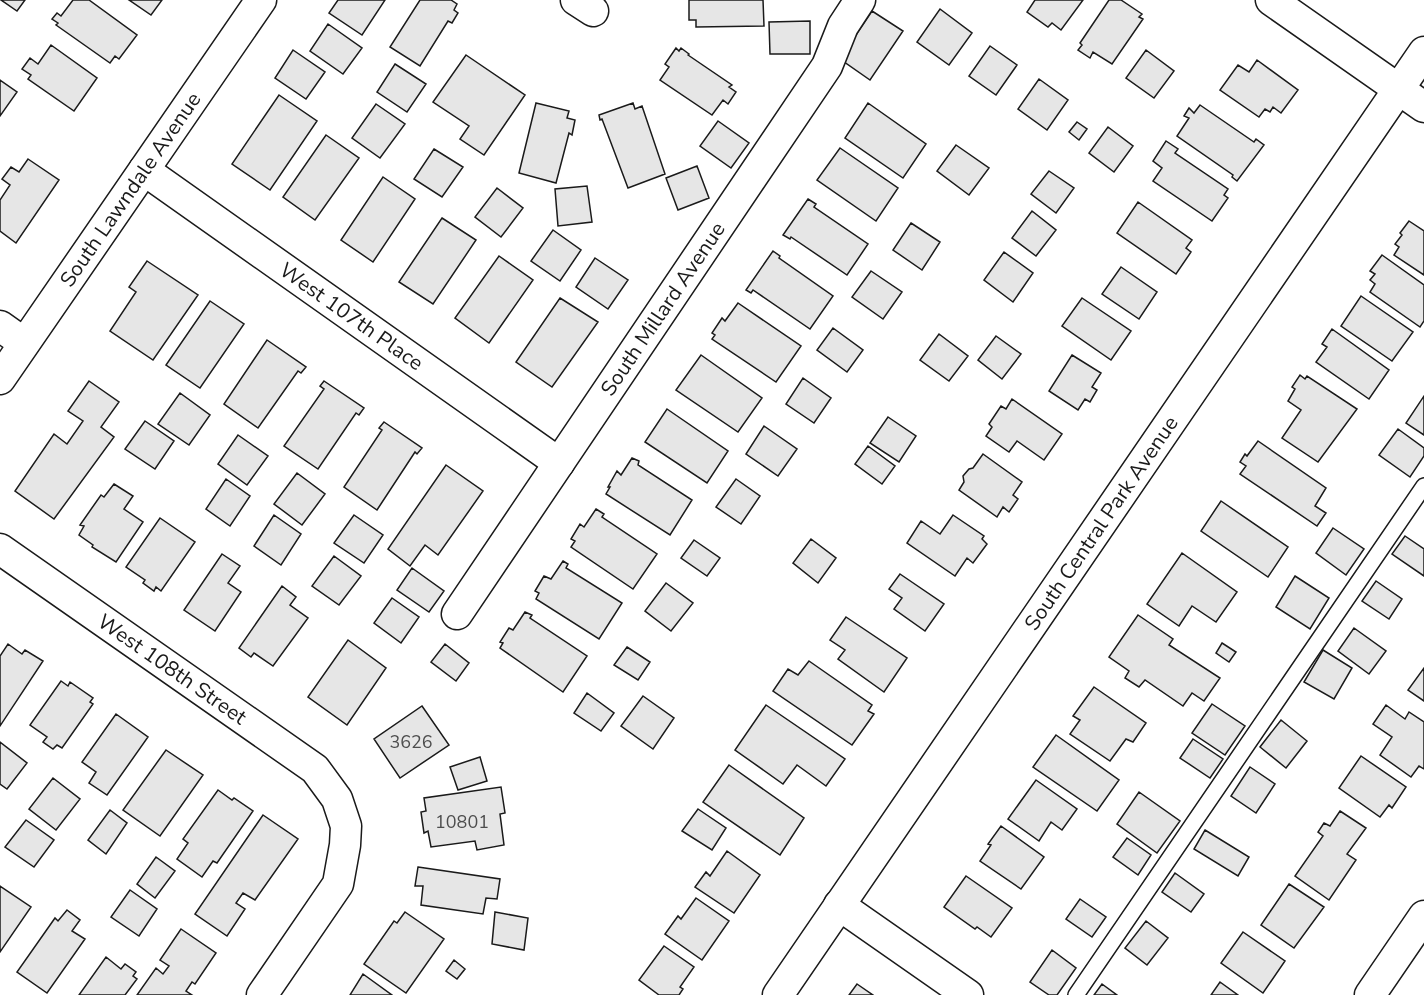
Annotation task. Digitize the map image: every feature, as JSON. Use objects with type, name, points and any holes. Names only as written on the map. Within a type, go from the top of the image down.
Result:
[{"type":"street","name":"South Lawndale Avenue","points":[[0,379],[261,0]]},
{"type":"street","name":"South Millard Avenue","points":[[456,614],[827,66],[843,26],[860,0]]},
{"type":"street","points":[[1271,0],[1424,107]]},
{"type":"street","name":"South Central Park Avenue","points":[[778,995],[1424,52]]},
{"type":"street","name":"West 107th Place","points":[[144,170],[559,464]]},
{"type":"street","points":[[0,326],[24,343]]},
{"type":"street","name":"West 108th Street","points":[[0,549],[315,769],[337,799],[346,826],[339,884],[262,995]]},
{"type":"street","points":[[839,905],[968,995]]},
{"type":"street","points":[[1370,995],[1424,916]]},
{"type":"lane","points":[[1076,995],[1424,486]]},
{"type":"building","points":[[1,0],[25,0],[17,11]]},
{"type":"building","points":[[73,0],[89,0],[137,35],[119,59],[115,56],[110,63],[56,25],[58,23],[52,19],[57,13],[61,16]]},
{"type":"building","points":[[129,0],[162,0],[151,15]]},
{"type":"building","points":[[338,0],[385,0],[362,35],[329,13]]},
{"type":"building","points":[[420,0],[451,0],[457,4],[454,10],[458,13],[452,23],[448,21],[420,66],[390,47]]},
{"type":"building","points":[[689,0],[763,0],[764,26],[696,27],[696,20],[689,20]]},
{"type":"building","points":[[1035,0],[1083,0],[1061,30],[1052,23],[1048,27],[1027,12]]},
{"type":"building","points":[[1109,0],[1121,0],[1142,14],[1139,17],[1143,19],[1112,64],[1093,52],[1090,58],[1078,50],[1082,45],[1080,43]]},
{"type":"building","points":[[940,9],[972,33],[949,65],[917,42]]},
{"type":"building","points":[[872,11],[903,31],[870,80],[840,59]]},
{"type":"building","points":[[810,21],[810,54],[770,54],[769,22]]},
{"type":"building","points":[[328,24],[362,48],[343,74],[310,51]]},
{"type":"building","points":[[51,45],[97,78],[74,111],[28,79],[31,75],[22,69],[30,58],[38,64]]},
{"type":"building","points":[[990,46],[1017,65],[996,95],[969,76]]},
{"type":"building","points":[[676,48],[679,51],[681,48],[732,85],[729,87],[736,92],[728,104],[723,100],[712,115],[660,80],[669,67],[665,64]]},
{"type":"building","points":[[293,50],[325,72],[306,99],[275,78]]},
{"type":"building","points":[[1146,50],[1174,71],[1154,98],[1126,78]]},
{"type":"building","points":[[466,55],[525,95],[484,155],[460,139],[469,126],[433,102]]},
{"type":"building","points":[[1257,60],[1298,90],[1281,113],[1273,107],[1270,112],[1265,109],[1259,117],[1220,90],[1238,65],[1249,72]]},
{"type":"building","points":[[395,64],[426,84],[407,112],[377,92]]},
{"type":"building","points":[[1039,79],[1068,100],[1047,130],[1018,109]]},
{"type":"building","points":[[0,80],[17,92],[0,116]]},
{"type":"building","points":[[279,95],[317,121],[270,190],[232,164]]},
{"type":"building","points":[[536,103],[569,111],[567,118],[575,120],[572,135],[569,133],[556,183],[519,173]]},
{"type":"building","points":[[633,103],[635,109],[642,106],[665,174],[628,188],[599,115]]},
{"type":"building","points":[[868,103],[926,144],[903,178],[845,138]]},
{"type":"building","points":[[376,104],[405,124],[380,158],[352,138]]},
{"type":"building","points":[[1200,105],[1254,142],[1256,139],[1264,145],[1237,181],[1232,177],[1233,175],[1177,136],[1189,118],[1184,116],[1189,108],[1194,113]]},
{"type":"building","points":[[718,121],[749,143],[731,168],[700,146]]},
{"type":"building","points":[[1077,122],[1087,129],[1079,140],[1069,132]]},
{"type":"building","points":[[1108,127],[1133,146],[1114,172],[1089,153]]},
{"type":"building","points":[[326,135],[359,158],[315,220],[283,197]]},
{"type":"building","points":[[1166,141],[1178,149],[1175,153],[1228,189],[1224,195],[1228,198],[1212,221],[1153,181],[1162,168],[1153,161]]},
{"type":"building","points":[[956,145],[989,168],[969,195],[937,171]]},
{"type":"building","points":[[840,148],[898,188],[876,221],[817,180]]},
{"type":"building","points":[[434,149],[463,167],[442,197],[414,179]]},
{"type":"building","points":[[28,159],[59,180],[16,243],[0,231],[0,200],[10,185],[2,179],[11,167],[19,172]]},
{"type":"building","points":[[697,166],[709,198],[678,210],[666,178]]},
{"type":"building","points":[[1049,171],[1074,188],[1056,213],[1031,194]]},
{"type":"building","points":[[383,177],[415,199],[373,262],[341,240]]},
{"type":"building","points":[[587,186],[592,222],[558,226],[555,189]]},
{"type":"building","points":[[497,188],[523,208],[501,237],[475,217]]},
{"type":"building","points":[[808,199],[816,204],[814,207],[868,244],[847,275],[791,237],[790,239],[783,235]]},
{"type":"building","points":[[1138,202],[1192,240],[1186,248],[1191,252],[1176,274],[1117,233]]},
{"type":"building","points":[[1032,211],[1056,230],[1036,256],[1012,238]]},
{"type":"building","points":[[442,218],[476,240],[433,304],[399,282]]},
{"type":"building","points":[[1409,221],[1424,231],[1424,275],[1394,255],[1399,247],[1395,244]]},
{"type":"building","points":[[911,223],[940,242],[922,270],[893,250]]},
{"type":"building","points":[[553,230],[581,250],[560,281],[531,261]]},
{"type":"building","points":[[773,251],[780,256],[779,258],[833,296],[810,329],[753,290],[751,293],[746,290]]},
{"type":"building","points":[[1004,252],[1033,273],[1013,302],[984,280]]},
{"type":"building","points":[[1382,255],[1424,285],[1424,321],[1420,327],[1370,292],[1375,284],[1370,280],[1375,274],[1370,271]]},
{"type":"building","points":[[499,256],[533,280],[489,343],[455,318]]},
{"type":"building","points":[[595,258],[628,280],[608,309],[576,287]]},
{"type":"building","points":[[147,261],[198,295],[153,360],[110,331],[136,292],[129,287]]},
{"type":"building","points":[[1121,267],[1157,292],[1139,319],[1102,294]]},
{"type":"building","points":[[871,271],[902,292],[883,319],[852,297]]},
{"type":"building","points":[[1361,296],[1413,332],[1392,361],[1341,326]]},
{"type":"building","points":[[560,298],[598,322],[552,387],[516,362]]},
{"type":"building","points":[[1082,298],[1131,331],[1111,360],[1062,326]]},
{"type":"building","points":[[210,301],[244,324],[200,388],[166,365]]},
{"type":"building","points":[[738,303],[801,346],[776,382],[712,339],[715,335],[712,333],[722,318],[725,321]]},
{"type":"building","points":[[833,328],[863,350],[847,372],[817,350]]},
{"type":"building","points":[[1332,329],[1389,370],[1369,399],[1316,362],[1327,347],[1322,344]]},
{"type":"building","points":[[939,334],[968,356],[949,381],[920,360]]},
{"type":"building","points":[[996,336],[1021,354],[1002,379],[978,360]]},
{"type":"building","points":[[267,340],[306,367],[301,373],[298,371],[258,428],[224,404]]},
{"type":"building","points":[[701,355],[762,398],[738,432],[676,390]]},
{"type":"building","points":[[1072,355],[1101,373],[1092,387],[1097,390],[1090,402],[1085,399],[1078,410],[1049,391]]},
{"type":"building","points":[[1300,375],[1305,379],[1307,376],[1357,409],[1318,462],[1282,438],[1301,410],[1288,401],[1295,389],[1292,387]]},
{"type":"building","points":[[803,378],[831,398],[814,423],[786,404]]},
{"type":"building","points":[[89,381],[119,402],[101,427],[114,437],[54,519],[15,491],[54,434],[67,444],[83,421],[68,411]]},
{"type":"building","points":[[324,381],[364,408],[359,415],[356,413],[318,469],[284,446],[324,389],[320,386]]},
{"type":"building","points":[[180,393],[210,415],[189,445],[158,424]]},
{"type":"building","points":[[1424,396],[1424,435],[1406,423]]},
{"type":"building","points":[[1012,399],[1062,434],[1044,460],[1017,441],[1009,452],[986,436],[992,427],[989,424],[1001,406],[1006,409]]},
{"type":"building","points":[[667,409],[728,451],[707,483],[645,442]]},
{"type":"building","points":[[888,417],[916,436],[899,462],[870,443]]},
{"type":"building","points":[[145,421],[174,441],[155,469],[125,449]]},
{"type":"building","points":[[384,422],[422,448],[417,454],[415,452],[377,510],[344,487],[382,430],[379,428]]},
{"type":"building","points":[[764,426],[797,449],[778,476],[746,454]]},
{"type":"building","points":[[1398,429],[1424,448],[1424,456],[1410,477],[1379,455]]},
{"type":"building","points":[[238,435],[268,456],[247,485],[218,464]]},
{"type":"building","points":[[1258,441],[1326,488],[1315,506],[1326,513],[1317,526],[1240,474],[1246,466],[1240,462]]},
{"type":"building","points":[[868,446],[895,466],[882,484],[855,464]]},
{"type":"building","points":[[983,454],[1022,482],[1013,495],[1018,499],[1009,512],[1003,507],[997,517],[959,490],[964,482],[963,476],[973,468]]},
{"type":"building","points":[[632,458],[639,461],[638,465],[692,500],[670,535],[606,494],[617,471],[621,475]]},
{"type":"building","points":[[446,465],[483,491],[438,555],[425,545],[410,566],[388,549]]},
{"type":"building","points":[[297,473],[325,494],[302,525],[274,504]]},
{"type":"building","points":[[226,479],[250,496],[230,526],[206,509]]},
{"type":"building","points":[[736,479],[760,496],[741,524],[716,507]]},
{"type":"building","points":[[114,484],[133,496],[124,509],[143,522],[116,562],[92,547],[93,545],[79,535],[84,526],[80,525],[101,495],[104,497]]},
{"type":"building","points":[[1221,501],[1288,547],[1268,577],[1201,531]]},
{"type":"building","points":[[596,509],[604,514],[602,517],[657,554],[633,589],[571,547],[575,541],[571,539],[580,524],[584,527]]},
{"type":"building","points":[[274,515],[301,534],[281,565],[254,546]]},
{"type":"building","points":[[354,515],[383,535],[364,563],[334,543]]},
{"type":"building","points":[[953,515],[984,536],[982,539],[987,544],[973,563],[967,558],[955,576],[907,543],[921,521],[940,534]]},
{"type":"building","points":[[160,518],[195,542],[161,591],[156,587],[154,591],[143,583],[145,580],[126,567]]},
{"type":"building","points":[[1333,528],[1364,549],[1346,575],[1316,553]]},
{"type":"building","points":[[1405,536],[1424,549],[1424,576],[1392,554]]},
{"type":"building","points":[[811,539],[836,558],[818,583],[793,563]]},
{"type":"building","points":[[694,540],[720,558],[707,576],[681,558]]},
{"type":"building","points":[[1182,553],[1237,592],[1216,622],[1192,606],[1179,626],[1147,604]]},
{"type":"building","points":[[222,554],[240,566],[228,583],[241,592],[215,631],[184,610]]},
{"type":"building","points":[[334,556],[361,576],[339,605],[312,586]]},
{"type":"building","points":[[563,561],[568,564],[566,568],[622,603],[599,639],[536,599],[539,593],[535,591],[544,576],[551,579]]},
{"type":"building","points":[[412,568],[444,591],[429,612],[397,590]]},
{"type":"building","points":[[900,574],[944,604],[925,631],[894,609],[902,598],[889,589]]},
{"type":"building","points":[[1295,576],[1329,598],[1310,629],[1276,607]]},
{"type":"building","points":[[1376,581],[1402,599],[1389,619],[1362,601]]},
{"type":"building","points":[[666,583],[693,603],[671,631],[645,611]]},
{"type":"building","points":[[282,586],[296,597],[290,605],[308,618],[273,666],[254,653],[251,657],[239,648]]},
{"type":"building","points":[[392,598],[419,617],[401,643],[374,623]]},
{"type":"building","points":[[525,612],[532,615],[530,618],[587,656],[563,692],[500,648],[503,643],[500,642],[509,628],[513,630]]},
{"type":"building","points":[[1138,615],[1173,639],[1169,645],[1220,678],[1204,701],[1192,693],[1183,706],[1145,680],[1139,687],[1125,678],[1129,671],[1109,657]]},
{"type":"building","points":[[846,617],[907,658],[884,692],[838,659],[845,650],[830,640]]},
{"type":"building","points":[[1354,628],[1386,651],[1369,674],[1338,651]]},
{"type":"building","points":[[348,640],[386,668],[347,725],[308,697]]},
{"type":"building","points":[[1222,643],[1236,652],[1229,662],[1216,653]]},
{"type":"building","points":[[8,644],[22,654],[25,650],[43,661],[0,726],[0,656]]},
{"type":"building","points":[[445,644],[469,663],[456,681],[431,662]]},
{"type":"building","points":[[627,647],[650,662],[638,680],[614,665]]},
{"type":"building","points":[[1323,650],[1352,668],[1334,699],[1304,682]]},
{"type":"building","points":[[809,661],[872,705],[868,711],[874,714],[852,745],[773,691],[788,669],[798,675]]},
{"type":"building","points":[[1424,668],[1424,701],[1408,690]]},
{"type":"building","points":[[61,681],[68,686],[70,682],[93,698],[90,702],[93,704],[62,748],[57,745],[53,749],[43,742],[47,737],[30,725]]},
{"type":"building","points":[[1094,687],[1146,723],[1133,742],[1126,739],[1110,761],[1070,734],[1080,720],[1073,716]]},
{"type":"building","points":[[587,693],[614,713],[601,731],[574,713]]},
{"type":"building","points":[[643,696],[674,718],[653,749],[621,726]]},
{"type":"building","points":[[1212,704],[1245,726],[1225,755],[1192,733]]},
{"type":"building","points":[[766,705],[845,759],[826,786],[797,765],[783,784],[735,750]]},
{"type":"building","points":[[1386,705],[1405,719],[1409,712],[1424,722],[1424,769],[1419,766],[1411,777],[1380,755],[1392,737],[1373,724]]},
{"type":"building","points":[[422,706],[449,745],[400,778],[374,739]]},
{"type":"building","points":[[116,714],[148,737],[107,795],[89,783],[96,772],[82,762]]},
{"type":"building","points":[[1281,720],[1307,741],[1286,768],[1260,747]]},
{"type":"building","points":[[1056,735],[1119,780],[1097,811],[1033,767]]},
{"type":"building","points":[[1193,739],[1223,759],[1210,778],[1180,758]]},
{"type":"building","points":[[0,742],[27,763],[7,789],[0,784]]},
{"type":"building","points":[[166,750],[203,775],[160,836],[123,810]]},
{"type":"building","points":[[1361,756],[1406,787],[1392,808],[1389,805],[1380,817],[1339,788]]},
{"type":"building","points":[[480,757],[487,781],[458,790],[450,767]]},
{"type":"building","points":[[729,765],[804,818],[780,855],[703,802]]},
{"type":"building","points":[[1250,767],[1275,784],[1256,813],[1231,796]]},
{"type":"building","points":[[53,778],[80,799],[56,830],[29,809]]},
{"type":"building","points":[[1036,780],[1077,809],[1062,830],[1051,822],[1039,841],[1008,819]]},
{"type":"building","points":[[501,787],[505,813],[500,814],[504,845],[477,850],[475,841],[431,847],[428,831],[424,833],[421,812],[426,811],[424,798]]},
{"type":"building","points":[[218,790],[253,811],[217,863],[213,861],[202,877],[177,859],[188,843],[183,839]]},
{"type":"building","points":[[1139,792],[1180,821],[1157,853],[1117,824]]},
{"type":"building","points":[[698,809],[726,828],[712,850],[682,831]]},
{"type":"building","points":[[110,810],[127,823],[106,854],[88,840]]},
{"type":"building","points":[[1340,811],[1366,828],[1347,854],[1356,860],[1329,900],[1295,876],[1323,836],[1318,832],[1324,823],[1330,826]]},
{"type":"building","points":[[263,815],[298,839],[255,900],[243,893],[236,903],[245,909],[227,936],[195,914]]},
{"type":"building","points":[[26,820],[54,840],[34,867],[5,847]]},
{"type":"building","points":[[1001,826],[1044,857],[1021,889],[980,861],[991,845],[988,844]]},
{"type":"building","points":[[1205,830],[1249,857],[1238,876],[1194,849]]},
{"type":"building","points":[[1127,838],[1151,855],[1138,875],[1113,857]]},
{"type":"building","points":[[727,851],[760,875],[734,913],[695,887],[706,872],[710,876]]},
{"type":"building","points":[[156,857],[175,871],[155,898],[137,884]]},
{"type":"building","points":[[418,867],[500,879],[497,899],[486,898],[483,914],[421,905],[423,886],[415,886]]},
{"type":"building","points":[[1175,873],[1204,894],[1191,912],[1162,892]]},
{"type":"building","points":[[966,876],[1012,908],[991,937],[977,927],[975,929],[944,907]]},
{"type":"building","points":[[1289,884],[1324,907],[1294,948],[1261,925]]},
{"type":"building","points":[[0,886],[31,907],[0,952]]},
{"type":"building","points":[[130,890],[157,909],[139,936],[111,917]]},
{"type":"building","points":[[696,898],[729,921],[702,960],[665,934],[678,916],[681,919]]},
{"type":"building","points":[[1080,899],[1106,917],[1092,937],[1066,919]]},
{"type":"building","points":[[67,910],[80,920],[72,931],[85,939],[47,993],[17,972],[55,918],[58,921]]},
{"type":"building","points":[[405,912],[444,939],[406,993],[364,964],[394,921],[397,923]]},
{"type":"building","points":[[495,912],[528,918],[524,950],[492,944]]},
{"type":"building","points":[[1146,921],[1168,938],[1147,965],[1125,948]]},
{"type":"building","points":[[181,929],[216,953],[195,984],[192,982],[186,991],[192,995],[137,995],[156,968],[163,974],[169,966],[160,960]]},
{"type":"building","points":[[1243,932],[1285,961],[1263,993],[1221,963]]},
{"type":"building","points":[[664,946],[694,967],[680,987],[683,989],[679,995],[659,995],[639,980]]},
{"type":"building","points":[[1052,950],[1076,968],[1057,995],[1049,995],[1030,982]]},
{"type":"building","points":[[106,957],[121,969],[125,964],[136,972],[133,976],[137,979],[125,995],[79,995]]},
{"type":"building","points":[[454,960],[465,969],[457,979],[446,971]]},
{"type":"building","points":[[363,974],[392,995],[350,995]]},
{"type":"building","points":[[1220,982],[1238,995],[1211,995]]},
{"type":"building","points":[[857,984],[873,995],[849,995]]},
{"type":"building","points":[[1102,984],[1117,995],[1094,995]]}]
